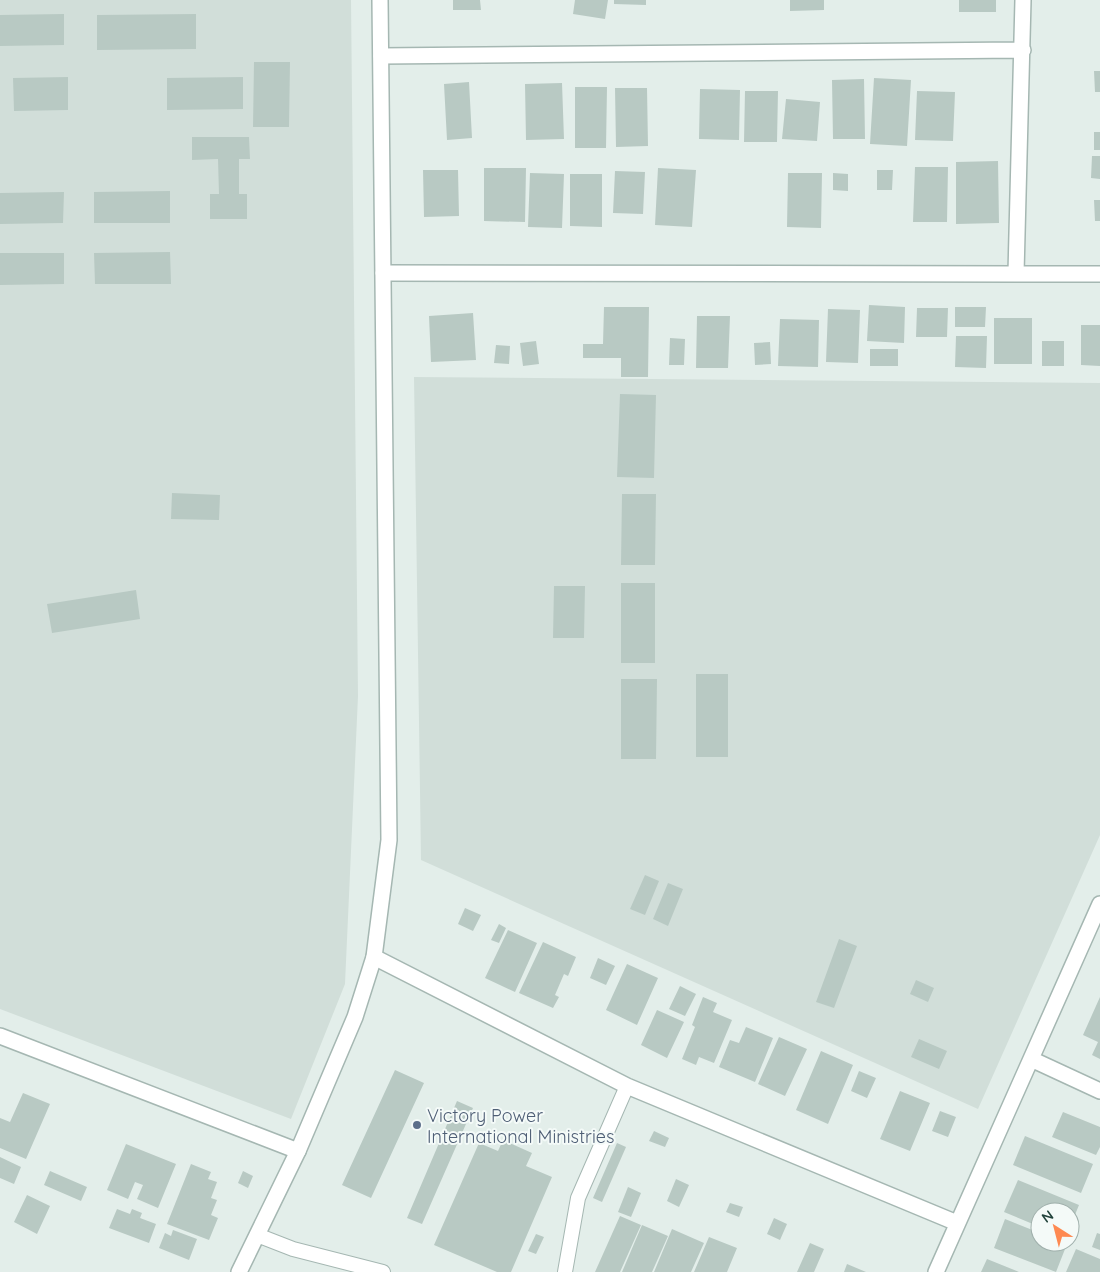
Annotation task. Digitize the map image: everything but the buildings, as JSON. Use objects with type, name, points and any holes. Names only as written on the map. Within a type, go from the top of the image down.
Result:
[{"type":"street","points":[[239,1272],[298,1150],[356,1017],[374,957],[389,840],[380,0]]},
{"type":"street","points":[[1016,274],[1023,0]]},
{"type":"street","points":[[381,56],[1023,50]]},
{"type":"street","points":[[383,273],[1100,274]]},
{"type":"street","points":[[936,1272],[1100,904]]},
{"type":"street","points":[[374,957],[628,1086],[957,1223]]},
{"type":"street","points":[[0,1036],[298,1150]]},
{"type":"street","points":[[1031,1058],[1100,1091]]},
{"type":"lane","points":[[565,1272],[578,1198],[628,1086]]},
{"type":"lane","points":[[257,1235],[294,1250],[384,1272]]},
{"type":"shaded area","points":[[0,0],[351,0],[358,696],[345,984],[291,1119],[0,1009]]},
{"type":"shaded area","points":[[414,377],[1100,383],[1100,835],[978,1109],[421,860]]},
{"type":"place","name":"Victory Power International Ministries","points":[[417,1125]]}]
